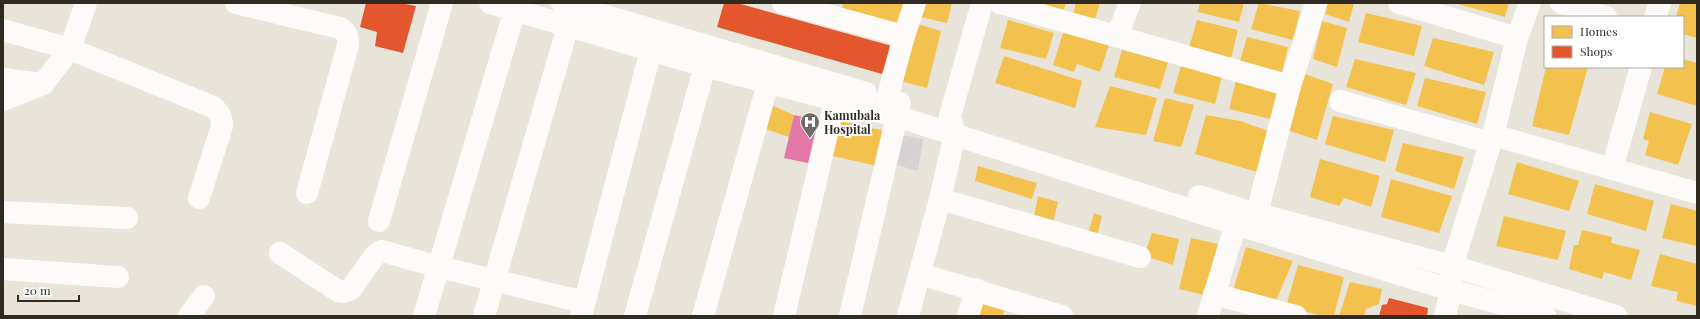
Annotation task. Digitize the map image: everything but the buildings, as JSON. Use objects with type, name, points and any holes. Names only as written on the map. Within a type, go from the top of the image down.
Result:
[{"type":"street","points":[[3,100],[43,84],[70,49],[86,3]]},
{"type":"street","points":[[236,3],[340,28],[346,32],[348,37],[348,45],[307,193]]},
{"type":"street","points":[[379,221],[442,3]]},
{"type":"street","points":[[490,3],[577,13],[848,89],[953,125],[1244,215],[1451,290],[1545,316]]},
{"type":"street","points":[[783,3],[904,36]]},
{"type":"street","points":[[850,316],[894,106],[904,36],[915,3]]},
{"type":"street","points":[[908,316],[940,199],[953,125],[982,3]]},
{"type":"street","points":[[1000,3],[1290,86]]},
{"type":"street","points":[[1117,36],[1130,3]]},
{"type":"street","points":[[1399,3],[1518,38]]},
{"type":"street","points":[[1446,316],[1451,290],[1452,266],[1492,139],[1518,38],[1530,3]]},
{"type":"street","points":[[1561,3],[1603,16]]},
{"type":"street","points":[[1655,16],[1660,3]]},
{"type":"street","points":[[1208,316],[1214,294],[1290,86],[1310,4]]},
{"type":"street","points":[[424,316],[516,7]]},
{"type":"street","points":[[577,13],[651,50],[705,66],[835,100],[894,106]]},
{"type":"street","points":[[484,316],[577,13]]},
{"type":"street","points":[[3,30],[70,49],[213,108],[218,112],[222,118],[222,126],[199,198]]},
{"type":"street","points":[[280,253],[338,291],[344,292],[351,289],[375,255],[382,251],[439,267],[495,279],[582,309],[651,50]]},
{"type":"street","points":[[635,316],[705,66]]},
{"type":"street","points":[[1612,169],[1641,68]]},
{"type":"street","points":[[3,79],[43,84]]},
{"type":"street","points":[[703,316],[768,83]]},
{"type":"street","points":[[784,316],[835,100]]},
{"type":"street","points":[[1340,101],[1612,169],[1697,193]]},
{"type":"street","points":[[940,199],[1140,257]]},
{"type":"street","points":[[3,212],[127,218]]},
{"type":"street","points":[[1244,215],[1452,266],[1616,316]]},
{"type":"street","points":[[3,269],[118,276]]},
{"type":"street","points":[[920,274],[976,289],[1051,314]]},
{"type":"street","points":[[968,316],[976,289]]},
{"type":"street","points":[[1214,294],[1296,316]]},
{"type":"street","points":[[190,316],[204,296]]},
{"type":"place","name":"Kamubala Hospital","points":[[810,139]]}]
